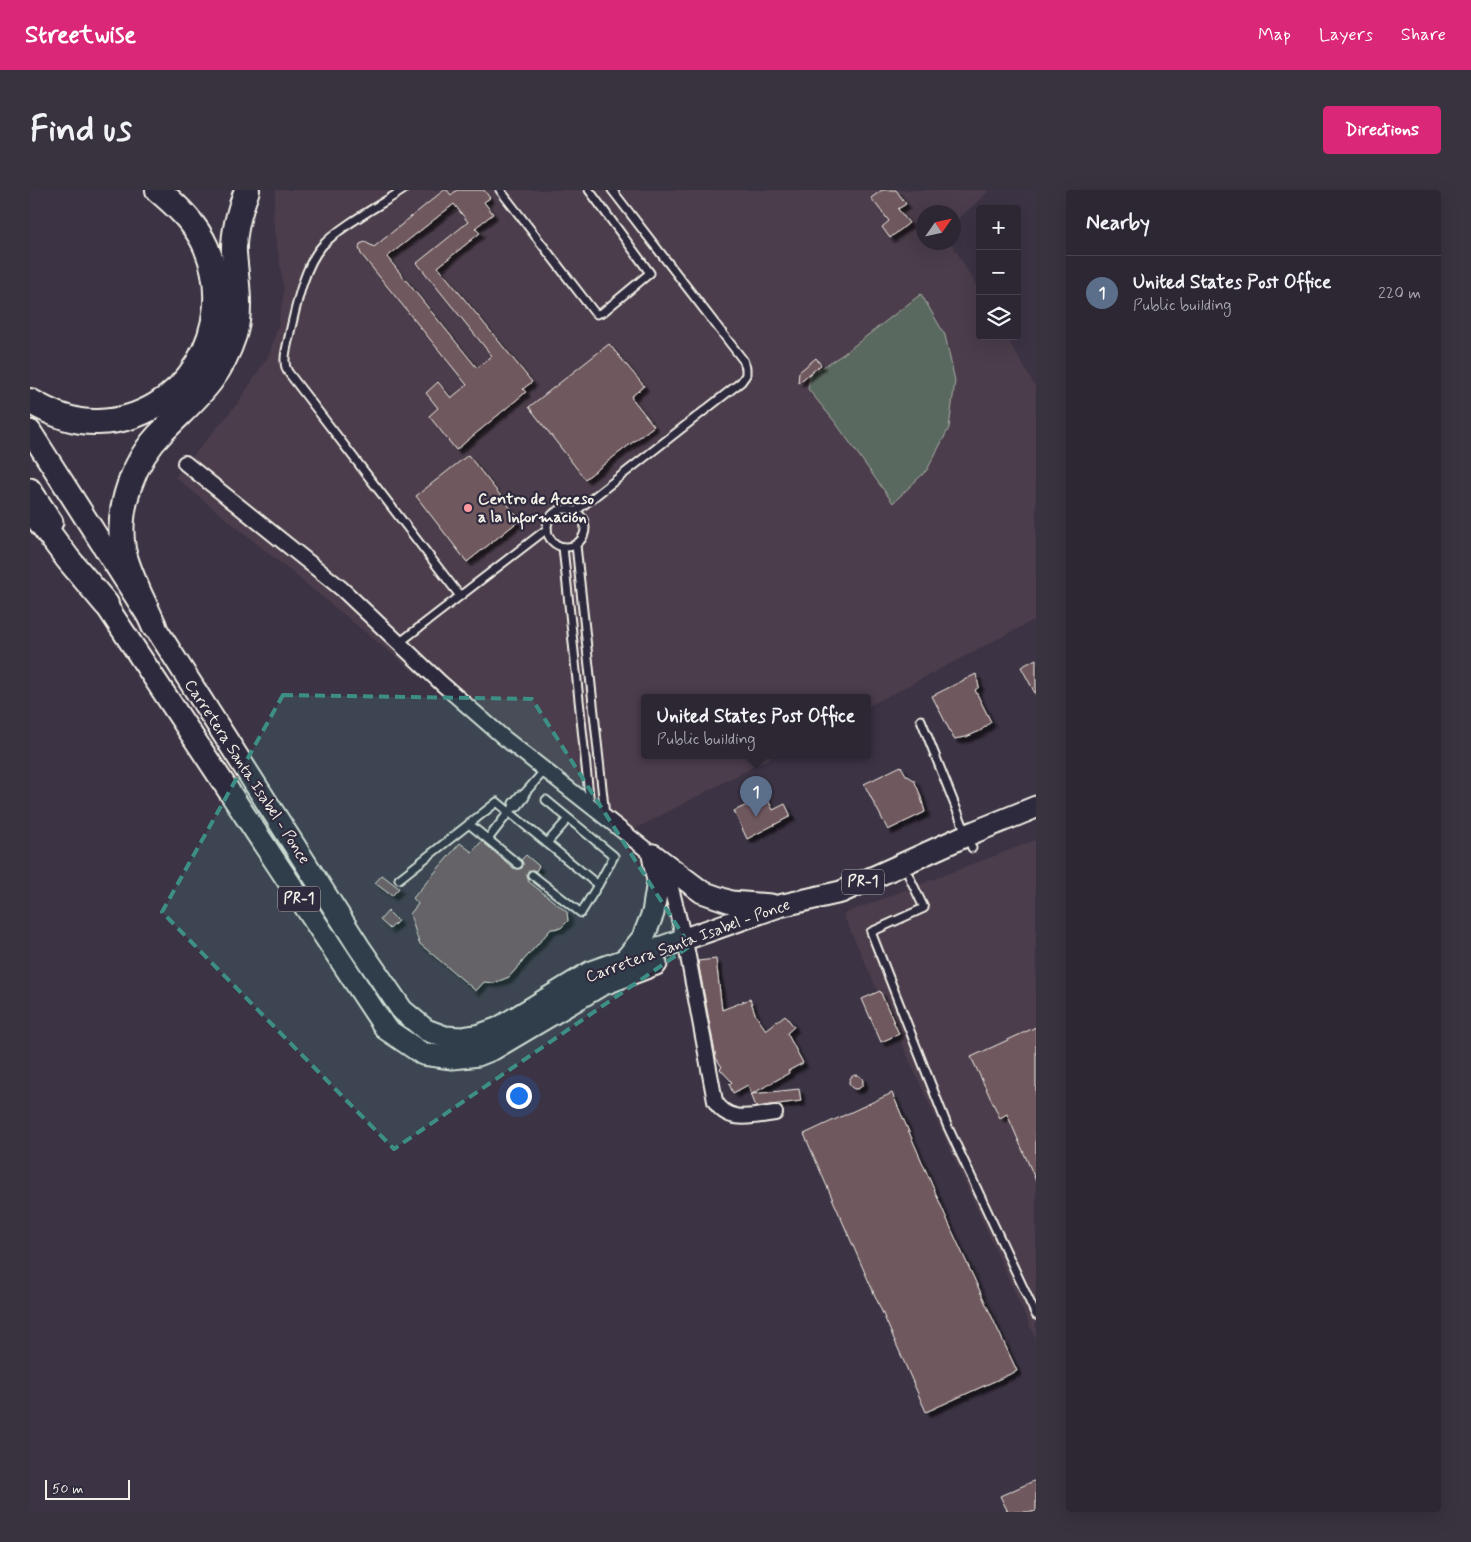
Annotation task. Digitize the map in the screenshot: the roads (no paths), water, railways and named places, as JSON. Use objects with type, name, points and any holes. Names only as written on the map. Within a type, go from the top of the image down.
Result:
[{"type":"highway","points":[[30,401],[48,412],[74,420],[96,422],[119,420],[149,410],[167,398],[198,366],[208,345],[215,321],[216,294],[213,268],[206,247],[193,224],[175,203],[158,190]]},
{"type":"highway","points":[[154,626],[123,548],[123,519],[128,490],[133,474],[153,441],[202,394],[224,362],[235,333],[238,311],[234,251],[236,228],[247,190]]},
{"type":"highway","points":[[30,508],[68,559],[106,604]]},
{"type":"main road","name":"Carretera Santa Isabel - Ponce","points":[[30,431],[360,947],[402,1010],[426,1030],[445,1037],[462,1038],[480,1035],[499,1028],[591,972],[625,960],[854,900],[910,876],[1036,807]]},
{"type":"main road","name":"Carretera Santa Isabel - Ponce","points":[[30,489],[386,1030],[423,1054],[452,1058],[478,1056],[601,985],[685,945],[779,906],[841,892],[970,842],[1036,822]]},
{"type":"main road","points":[[625,960],[643,938],[652,913],[658,881],[653,854]]},
{"type":"main road","points":[[653,854],[702,892],[731,902],[779,906]]},
{"type":"street","points":[[185,463],[342,590],[462,701],[544,770],[653,854],[671,888],[685,945],[717,1104],[725,1113],[736,1117],[774,1113]]},
{"type":"lane","points":[[404,190],[334,235],[320,247],[304,282],[284,364],[288,372],[460,596]]},
{"type":"lane","points":[[500,190],[597,314],[603,312],[650,273],[589,190]]},
{"type":"lane","points":[[576,511],[741,382],[746,375],[743,360],[612,190]]},
{"type":"lane","points":[[562,509],[576,511],[585,522],[586,531],[583,539],[576,545],[568,548],[552,542],[548,536],[548,522],[556,512],[562,509]]},
{"type":"lane","points":[[399,643],[547,529]]},
{"type":"lane","points":[[576,545],[605,817]]},
{"type":"lane","points":[[563,547],[590,806]]},
{"type":"lane","points":[[580,710],[594,710]]},
{"type":"lane","points":[[921,720],[970,842]]},
{"type":"lane","points":[[488,839],[512,810],[513,803],[520,795],[524,794],[544,770]]},
{"type":"lane","points":[[532,875],[581,913],[614,856],[546,800]]},
{"type":"lane","points":[[399,878],[497,802],[512,810],[547,843],[598,885]]},
{"type":"lane","points":[[547,843],[568,818]]},
{"type":"lane","points":[[469,824],[518,864]]},
{"type":"lane","points":[[910,876],[924,908],[871,932],[947,1125],[1036,1315]]},
{"type":"place","name":"Centro de Acceso a la Información","points":[[468,508]]},
{"type":"place","name":"United States Post Office","points":[[756,817]]}]
